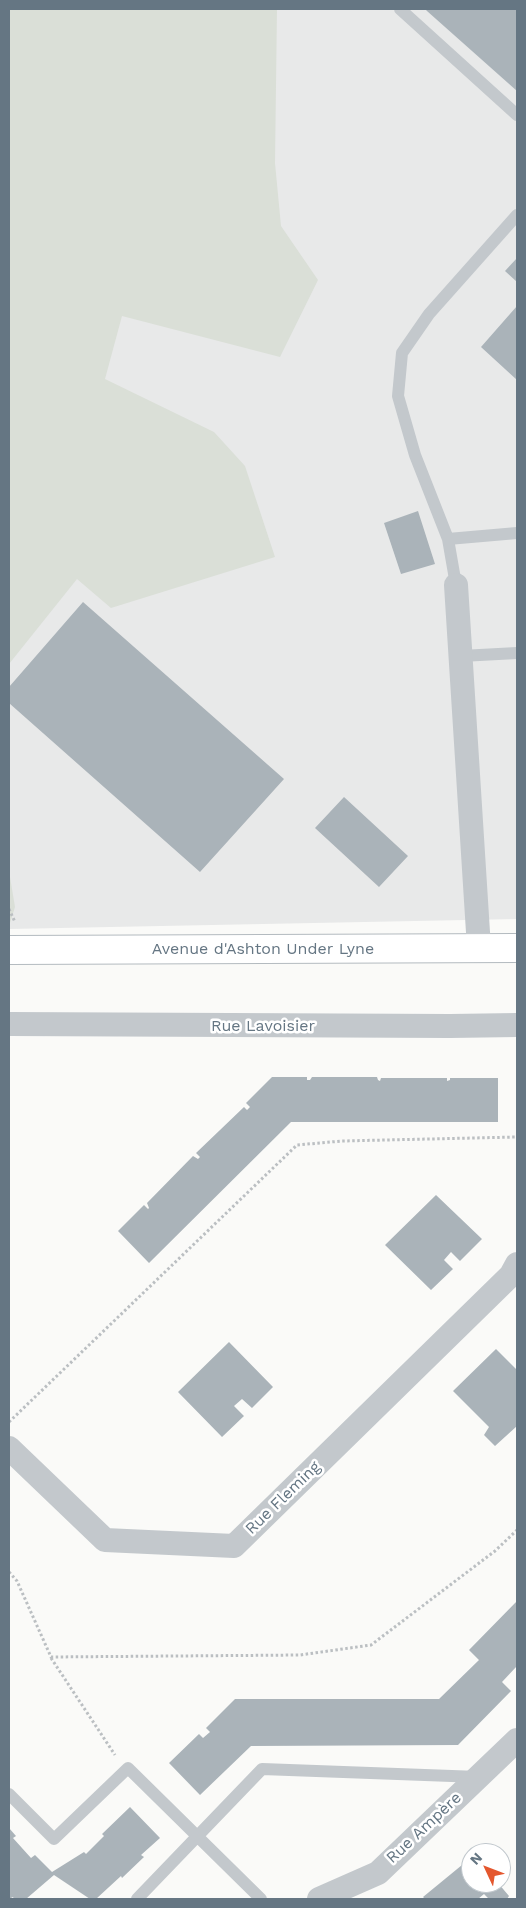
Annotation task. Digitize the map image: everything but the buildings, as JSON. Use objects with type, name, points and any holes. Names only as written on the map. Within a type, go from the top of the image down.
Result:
[{"type":"street","points":[[456,585],[479,948]]},
{"type":"street","name":"Avenue d'Ashton Under Lyne","points":[[9,950],[517,948]]},
{"type":"street","name":"Rue Lavoisier","points":[[9,1024],[517,1025]]},
{"type":"street","name":"Rue Fleming","points":[[9,1448],[105,1540],[234,1546],[511,1275],[517,1264]]},
{"type":"street","name":"Rue Ampère","points":[[319,1899],[378,1872],[517,1740]]},
{"type":"lane","points":[[400,9],[517,115]]},
{"type":"lane","points":[[456,585],[448,539],[415,455],[398,396],[402,353],[429,314],[517,215]]},
{"type":"lane","points":[[448,539],[517,533]]},
{"type":"lane","points":[[461,656],[517,653]]},
{"type":"lane","points":[[9,1794],[54,1839],[128,1768],[261,1899]]},
{"type":"lane","points":[[138,1899],[262,1769],[479,1777]]},
{"type":"path","points":[[9,1422],[298,1145],[342,1141],[517,1137]]},
{"type":"path","points":[[51,1657],[300,1655],[371,1645],[495,1551],[517,1530]]},
{"type":"path","points":[[9,1572],[17,1581],[51,1657],[115,1755],[128,1768]]},
{"type":"shaded area","points":[[9,9],[517,9],[517,919],[9,929]]},
{"type":"shaded area","points":[[9,9],[277,9],[275,163],[281,226],[318,280],[280,357],[122,316],[105,379],[214,432],[245,466],[275,557],[111,608],[77,579],[9,664]]},
{"type":"shaded area","points":[[9,871],[15,907],[9,926]]}]
